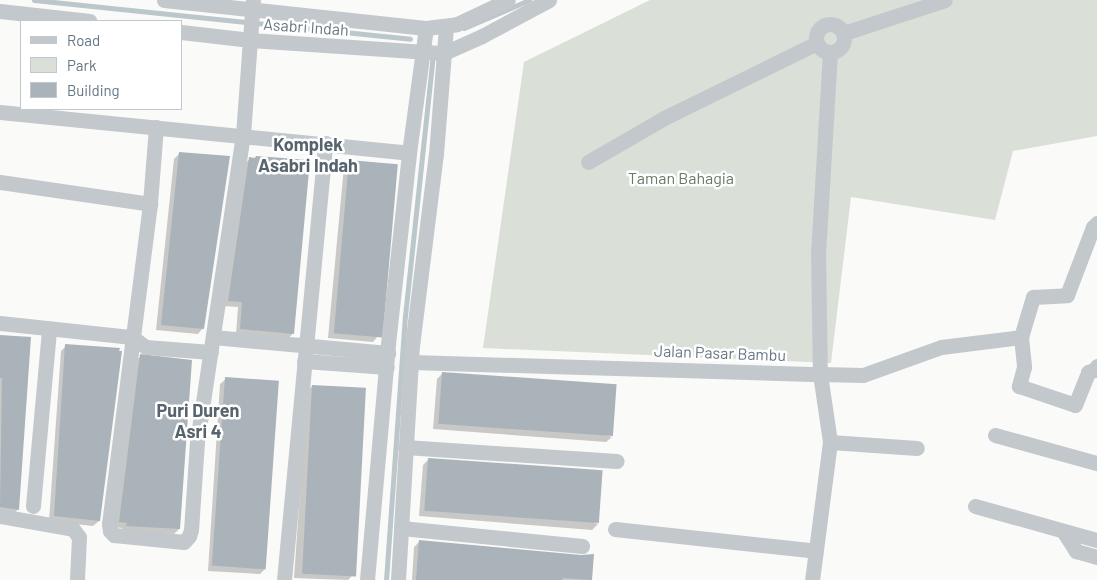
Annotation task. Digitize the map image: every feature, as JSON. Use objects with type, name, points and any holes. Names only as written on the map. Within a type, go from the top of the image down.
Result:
[{"type":"street","points":[[164,0],[247,7],[426,28],[446,26],[472,18],[508,0]]},
{"type":"street","points":[[432,53],[482,36],[549,0]]},
{"type":"street","points":[[844,33],[945,0]]},
{"type":"street","points":[[156,127],[150,204],[109,523],[110,530],[114,535],[184,542],[189,536],[197,442],[243,135],[251,36],[247,7]]},
{"type":"street","points":[[0,11],[80,20]]},
{"type":"street","points":[[825,25],[836,25],[844,33],[843,44],[840,48],[830,52],[820,48],[817,43],[817,32],[825,25]]},
{"type":"street","points":[[367,580],[396,350],[410,153],[432,53],[446,26]]},
{"type":"street","points":[[396,350],[436,154],[432,53],[426,28]]},
{"type":"street","name":"Asabri Indah","points":[[182,32],[251,36],[432,53]]},
{"type":"street","points":[[588,162],[666,117],[817,43]]},
{"type":"street","points":[[812,580],[830,442],[820,374],[818,252],[830,52]]},
{"type":"street","points":[[0,112],[410,153]]},
{"type":"street","points":[[284,580],[325,143]]},
{"type":"street","points":[[0,182],[150,204]]},
{"type":"street","points":[[1097,223],[1093,227],[1067,295],[1034,297],[1021,336],[1024,367],[1019,386],[1075,405],[1088,372],[1094,370],[1097,366]]},
{"type":"street","points":[[0,323],[49,330],[132,337],[146,347],[211,352]]},
{"type":"street","points":[[33,506],[45,393],[49,330]]},
{"type":"street","name":"Jalan Pasar Bambu","points":[[412,362],[863,375],[941,347],[1021,336]]},
{"type":"street","points":[[213,337],[396,350],[412,362],[405,447],[398,580]]},
{"type":"street","points":[[304,361],[396,350]]},
{"type":"street","points":[[995,435],[1097,463]]},
{"type":"street","points":[[830,442],[917,448]]},
{"type":"street","points":[[405,447],[617,461]]},
{"type":"street","points":[[975,506],[1097,540]]},
{"type":"street","points":[[0,516],[73,529],[79,537],[77,580]]},
{"type":"street","points":[[401,528],[582,546]]},
{"type":"street","points":[[616,529],[816,551]]},
{"type":"street","points":[[1063,530],[1076,551],[1097,556]]},
{"type":"green space","name":"Taman Bahagia","points":[[650,0],[1097,0],[1097,136],[1013,151],[995,220],[851,197],[831,363],[483,348],[524,62]]},
{"type":"building","points":[[179,152],[230,156],[204,329],[161,325]]},
{"type":"building","points":[[256,156],[310,160],[294,334],[240,329],[242,302],[228,301],[249,157],[255,158]]},
{"type":"building","points":[[349,160],[398,164],[383,338],[334,333]]},
{"type":"building","points":[[0,335],[31,337],[19,510],[0,507],[2,378],[0,378]]},
{"type":"building","points":[[65,344],[120,348],[119,351],[122,351],[100,521],[54,516]]},
{"type":"building","points":[[140,354],[192,360],[180,529],[126,526],[127,523],[119,522]]},
{"type":"building","points":[[442,372],[617,384],[613,436],[438,424]]},
{"type":"building","points":[[225,377],[279,381],[266,569],[212,566]]},
{"type":"building","points":[[312,385],[366,388],[356,577],[302,574]]},
{"type":"building","points":[[428,458],[603,470],[599,523],[424,511]]},
{"type":"building","points":[[419,540],[581,555],[594,554],[592,580],[563,578],[562,580],[416,580]]},
{"type":"waterway","points":[[34,0],[410,39]]},
{"type":"waterway","points":[[464,28],[529,0]]},
{"type":"waterway","points":[[386,580],[405,316],[433,56]]},
{"type":"district","name":"Komplek Asabri Indah","points":[[308,155]]},
{"type":"district","name":"Puri Duren Asri 4","points":[[198,421]]}]
